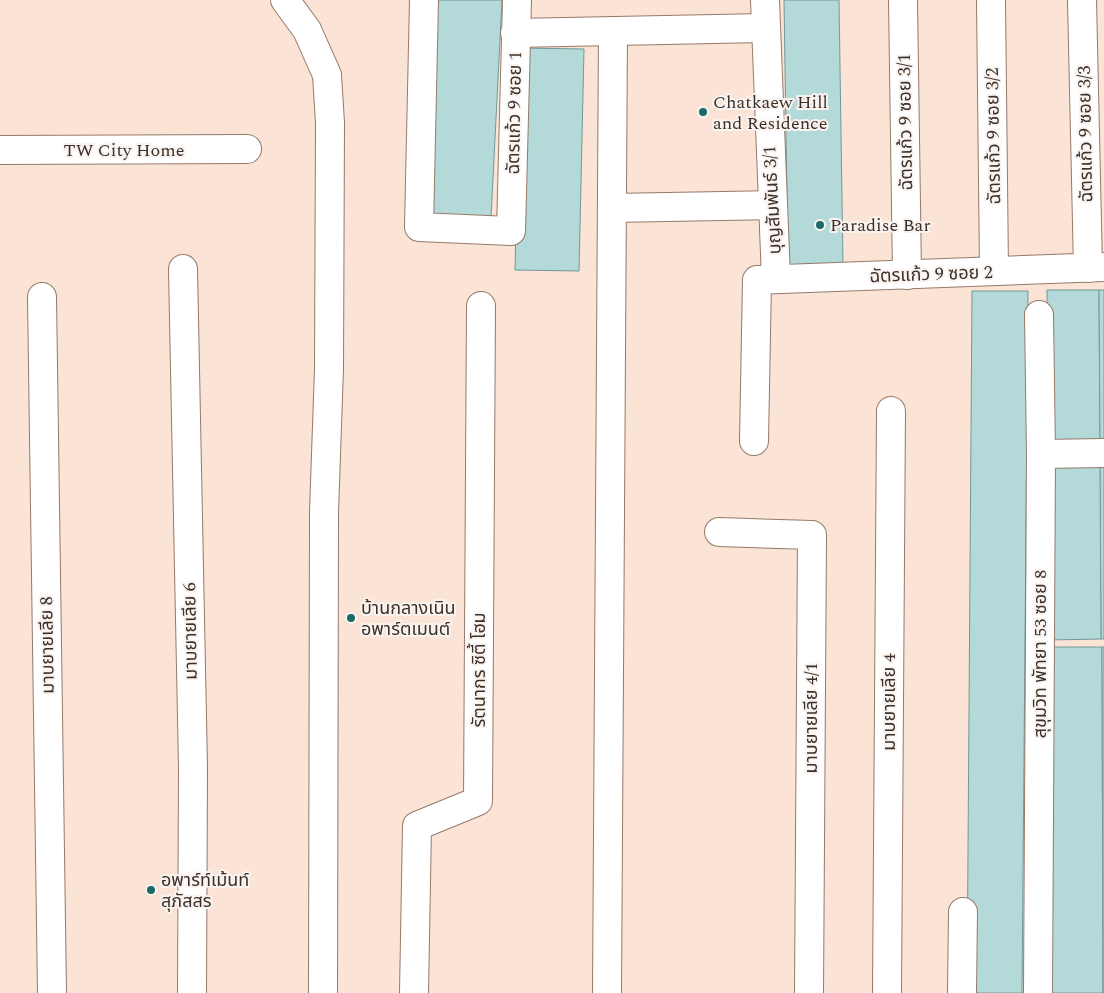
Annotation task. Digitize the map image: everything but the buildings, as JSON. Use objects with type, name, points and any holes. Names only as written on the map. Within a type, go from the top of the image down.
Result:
[{"type":"street","points":[[285,0],[307,30],[327,75],[330,123],[329,368],[324,513],[323,993]]},
{"type":"street","name":"ฉัตรแก้ว 9 ซอย 1","points":[[424,0],[418,227],[511,232],[515,33],[764,28]]},
{"type":"street","points":[[515,33],[517,0]]},
{"type":"street","name":"บุญสัมพันธ์ 3/1","points":[[754,442],[773,205],[764,28],[765,0]]},
{"type":"street","name":"ฉัตรแก้ว 9 ซอย 3/1","points":[[904,0],[907,275]]},
{"type":"street","name":"ฉัตรแก้ว 9 ซอย 3/2","points":[[991,0],[994,271]]},
{"type":"street","name":"ฉัตรแก้ว 9 ซอย 3/3","points":[[1082,0],[1096,268]]},
{"type":"street","points":[[607,993],[613,32]]},
{"type":"street","name":"TW City Home","points":[[0,150],[247,149]]},
{"type":"street","points":[[612,208],[773,205]]},
{"type":"street","name":"ฉัตรแก้ว 9 ซอย 2","points":[[766,280],[1096,268]]},
{"type":"street","name":"มาบยายเลีย 6","points":[[183,269],[193,768],[192,993]]},
{"type":"street","name":"มาบยายเลีย 8","points":[[42,297],[52,993]]},
{"type":"street","name":"รัตนากร ซิตี้ โฮม","points":[[414,993],[417,826],[478,801],[481,306]]},
{"type":"street","name":"สุขุมวิท พัทยา 53 ซอย 8","points":[[1038,993],[1039,315]]},
{"type":"street","name":"มาบยายเลีย 4","points":[[887,993],[891,411]]},
{"type":"street","points":[[1040,454],[1104,452]]},
{"type":"street","name":"มาบยายเลีย 4/1","points":[[720,532],[812,535],[809,993]]},
{"type":"street","points":[[962,993],[963,912]]},
{"type":"place","name":"Chatkaew Hill and Residence","points":[[703,112]]},
{"type":"place","name":"Paradise Bar","points":[[820,225]]},
{"type":"place","name":"บ้านกลางเนิน อพาร์ตเมนต์","points":[[351,618]]},
{"type":"place","name":"อพาร์ท์เม้นท์ สุภัสสร","points":[[151,890]]}]
